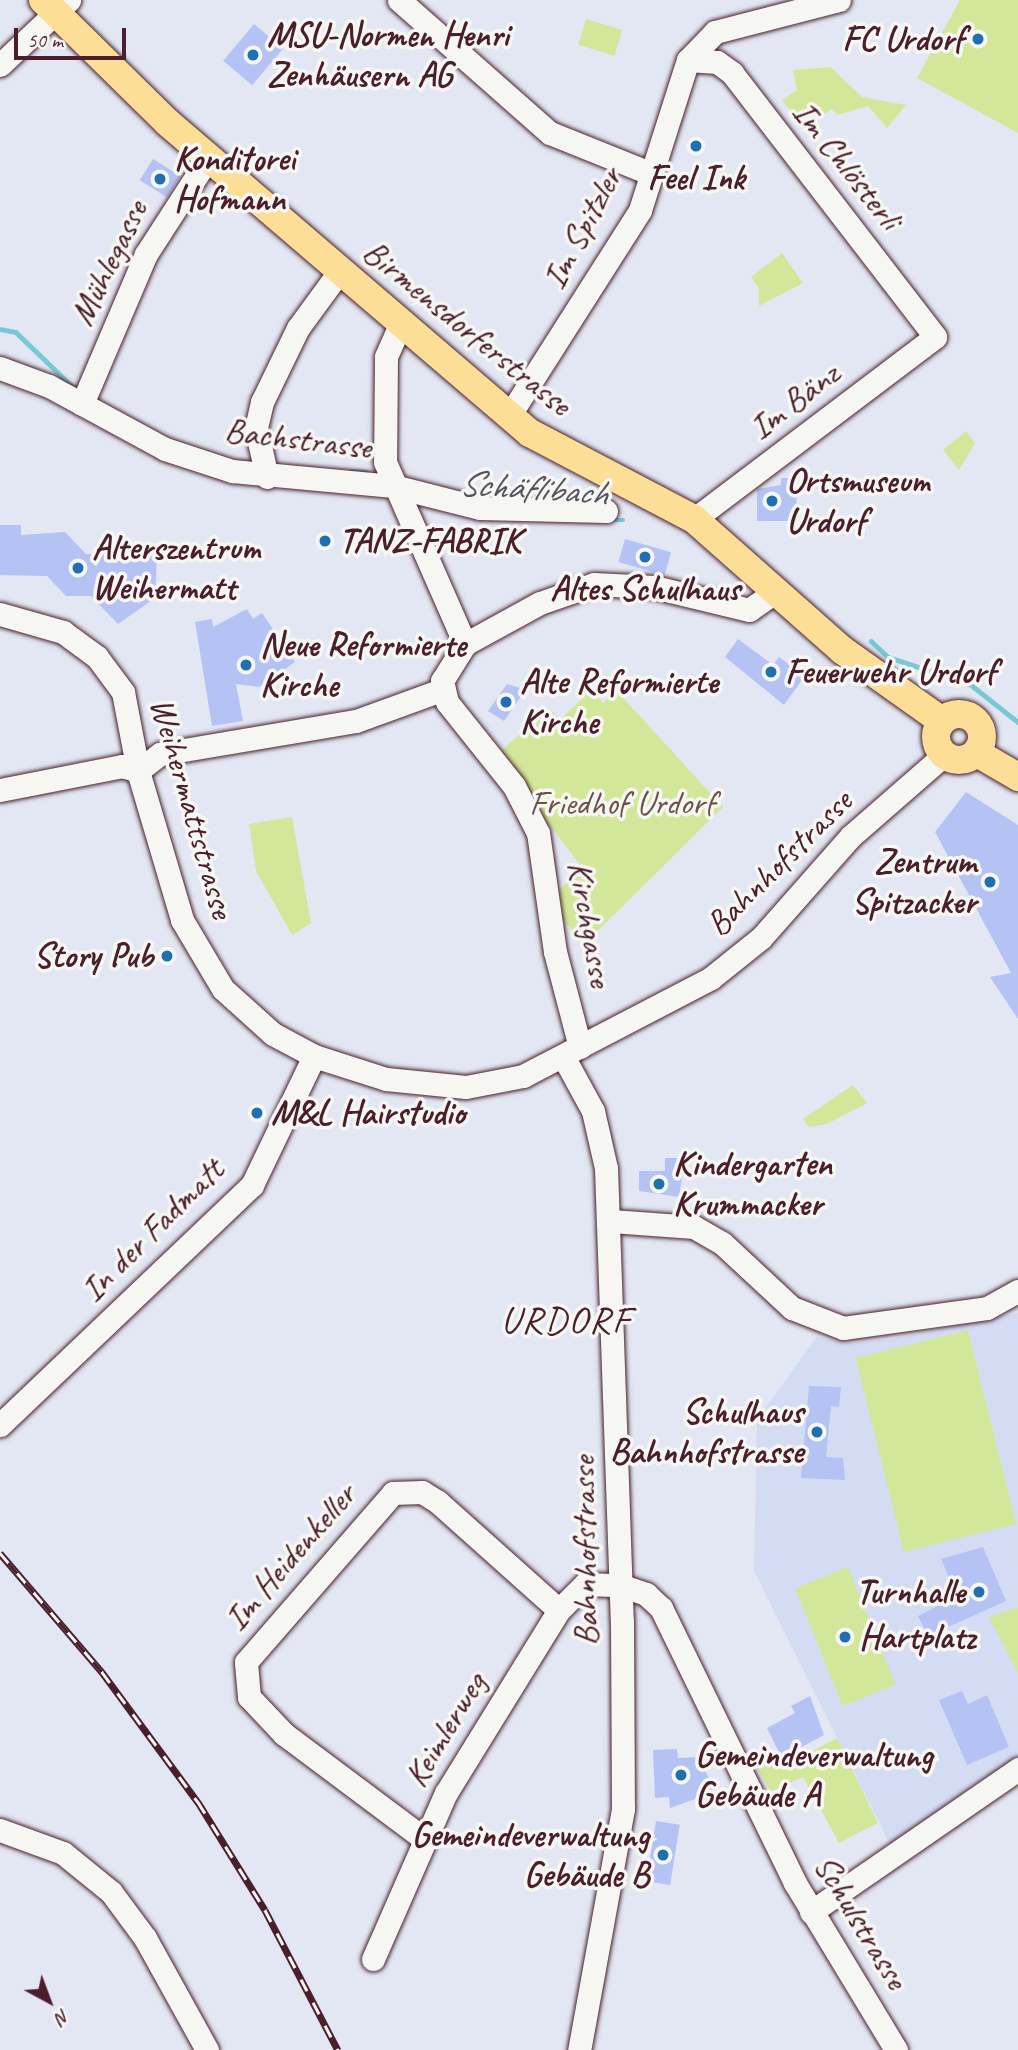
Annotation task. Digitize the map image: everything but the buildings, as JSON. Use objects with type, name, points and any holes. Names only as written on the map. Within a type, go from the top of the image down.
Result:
[{"type":"main road","name":"Birmensdorferstrasse","points":[[56,5],[208,158],[509,416],[545,443],[627,478],[694,519],[773,593],[942,721]]},
{"type":"main road","points":[[957,714],[974,718],[982,731],[977,753],[960,761],[944,755],[936,737],[942,721],[957,714]]},
{"type":"main road","points":[[977,753],[1018,777]]},
{"type":"street","points":[[399,0],[550,133],[652,174]]},
{"type":"street","points":[[688,60],[715,32],[839,0]]},
{"type":"street","points":[[0,65],[56,5]]},
{"type":"street","name":"Im Spitzler","points":[[509,416],[605,271],[640,210],[688,60]]},
{"type":"street","name":"Im Chlösterli","points":[[688,60],[717,62],[732,73],[936,337]]},
{"type":"street","name":"Mühlegasse","points":[[85,398],[146,254],[208,158]]},
{"type":"street","points":[[267,471],[256,428],[261,402],[298,328],[339,272]]},
{"type":"street","points":[[400,325],[388,348],[382,416],[393,486],[410,512],[466,644]]},
{"type":"street","name":"Im Bänz","points":[[694,519],[936,337]]},
{"type":"street","name":"Bachstrasse","points":[[0,368],[85,398],[165,449],[267,471],[393,486],[480,508],[606,511]]},
{"type":"street","points":[[0,790],[122,766],[138,771],[160,754],[356,721],[441,690],[466,644],[540,603],[594,584],[654,587],[749,610],[773,593]]},
{"type":"street","name":"Weihermattstrasse","points":[[0,614],[62,632],[112,674],[130,707],[138,771],[182,920],[208,967],[273,1034],[314,1056],[386,1079],[466,1087],[523,1076],[572,1051]]},
{"type":"street","name":"Kirchgasse","points":[[441,690],[514,786],[538,833],[572,1051]]},
{"type":"street","name":"Bahnhofstrasse","points":[[579,2050],[623,1809],[611,1221],[593,1111],[572,1051],[711,978],[746,952],[829,857],[944,755]]},
{"type":"street","name":"In der Fadmatt","points":[[0,1425],[251,1185],[314,1056]]},
{"type":"street","points":[[611,1221],[694,1227],[722,1243],[792,1308],[843,1328],[987,1308],[1018,1292]]},
{"type":"street","name":"Im Heidenkeller","points":[[423,1838],[284,1734],[249,1697],[246,1662],[393,1493],[422,1492],[438,1502],[559,1610]]},
{"type":"street","name":"Keimlerweg","points":[[373,1959],[423,1838],[559,1610],[586,1584],[620,1586]]},
{"type":"street","name":"Schulstrasse","points":[[620,1586],[646,1594],[661,1608],[716,1730],[811,1912],[896,2050]]},
{"type":"street","points":[[811,1912],[1018,1769]]},
{"type":"street","points":[[0,1830],[63,1853],[111,1892],[145,1938],[207,2050]]},
{"type":"shaded area","points":[[1018,1313],[1018,1756],[890,1844],[754,1571],[757,1419],[817,1337],[848,1343],[891,1339]]},
{"type":"green space","name":"FC Urdorf","points":[[960,0],[1018,0],[1018,133],[917,78]]},
{"type":"green space","points":[[586,19],[622,30],[614,56],[578,45]]},
{"type":"green space","points":[[831,67],[862,97],[906,105],[887,128],[868,106],[837,115],[832,109],[804,128],[782,100],[797,90],[793,70]]},
{"type":"green space","points":[[782,253],[803,283],[759,306],[759,289],[751,277]]},
{"type":"green space","points":[[966,431],[975,443],[959,470],[943,450]]},
{"type":"green space","name":"Friedhof Urdorf","points":[[591,690],[603,703],[616,690],[723,807],[586,942],[560,918],[558,892],[581,866],[496,755],[549,709],[561,719]]},
{"type":"green space","points":[[292,817],[311,923],[292,935],[256,871],[249,824]]},
{"type":"green space","points":[[853,1085],[867,1103],[827,1124],[809,1127],[803,1119]]},
{"type":"green space","points":[[968,1330],[1016,1524],[904,1552],[855,1358]]},
{"type":"green space","name":"Hartplatz","points":[[848,1567],[896,1685],[843,1706],[795,1588]]},
{"type":"green space","points":[[1018,1607],[1018,1674],[989,1617]]},
{"type":"green space","points":[[837,1738],[878,1823],[839,1843],[803,1777],[771,1792],[757,1768],[779,1756],[785,1765]]},
{"type":"waterway","name":"Schäflibach","points":[[0,329],[16,332],[76,390]]},
{"type":"waterway","name":"Schäflibach","points":[[351,471],[366,472]]},
{"type":"waterway","name":"Schäflibach","points":[[607,520],[623,520]]},
{"type":"waterway","name":"Schäflibach","points":[[871,641],[888,657],[970,684],[1018,722]]},
{"type":"railway","points":[[0,1553],[102,1672],[198,1802],[265,1910],[338,2050]]},
{"type":"place","name":"FC Urdorf","points":[[978,39]]},
{"type":"place","name":"MSU-Normen Henri Zenhäusern AG","points":[[253,55]]},
{"type":"place","name":"Feel Ink","points":[[696,146]]},
{"type":"place","name":"Konditorei Hofmann","points":[[160,179]]},
{"type":"place","name":"Ortsmuseum Urdorf","points":[[772,501]]},
{"type":"place","name":"TANZ-FABRIK","points":[[325,541]]},
{"type":"place","name":"Altes Schulhaus","points":[[645,557]]},
{"type":"place","name":"Alterszentrum Weihermatt","points":[[78,568]]},
{"type":"place","name":"Neue Reformierte Kirche","points":[[246,665]]},
{"type":"place","name":"Feuerwehr Urdorf","points":[[771,672]]},
{"type":"place","name":"Alte Reformierte Kirche","points":[[506,702]]},
{"type":"place","name":"Zentrum Spitzacker","points":[[990,882]]},
{"type":"place","name":"Story Pub","points":[[167,956]]},
{"type":"place","name":"M&L Hairstudio","points":[[257,1113]]},
{"type":"place","name":"Kindergarten Krummacker","points":[[659,1184]]},
{"type":"place","name":"Schulhaus Bahnhofstrasse","points":[[817,1432]]},
{"type":"place","name":"Turnhalle","points":[[979,1592]]},
{"type":"place","name":"Hartplatz","points":[[845,1637]]},
{"type":"place","name":"Gemeindeverwaltung Gebäude A","points":[[681,1775]]},
{"type":"place","name":"Gemeindeverwaltung Gebäude B","points":[[663,1855]]},
{"type":"district","name":"URDORF","points":[[566,1320]]}]
